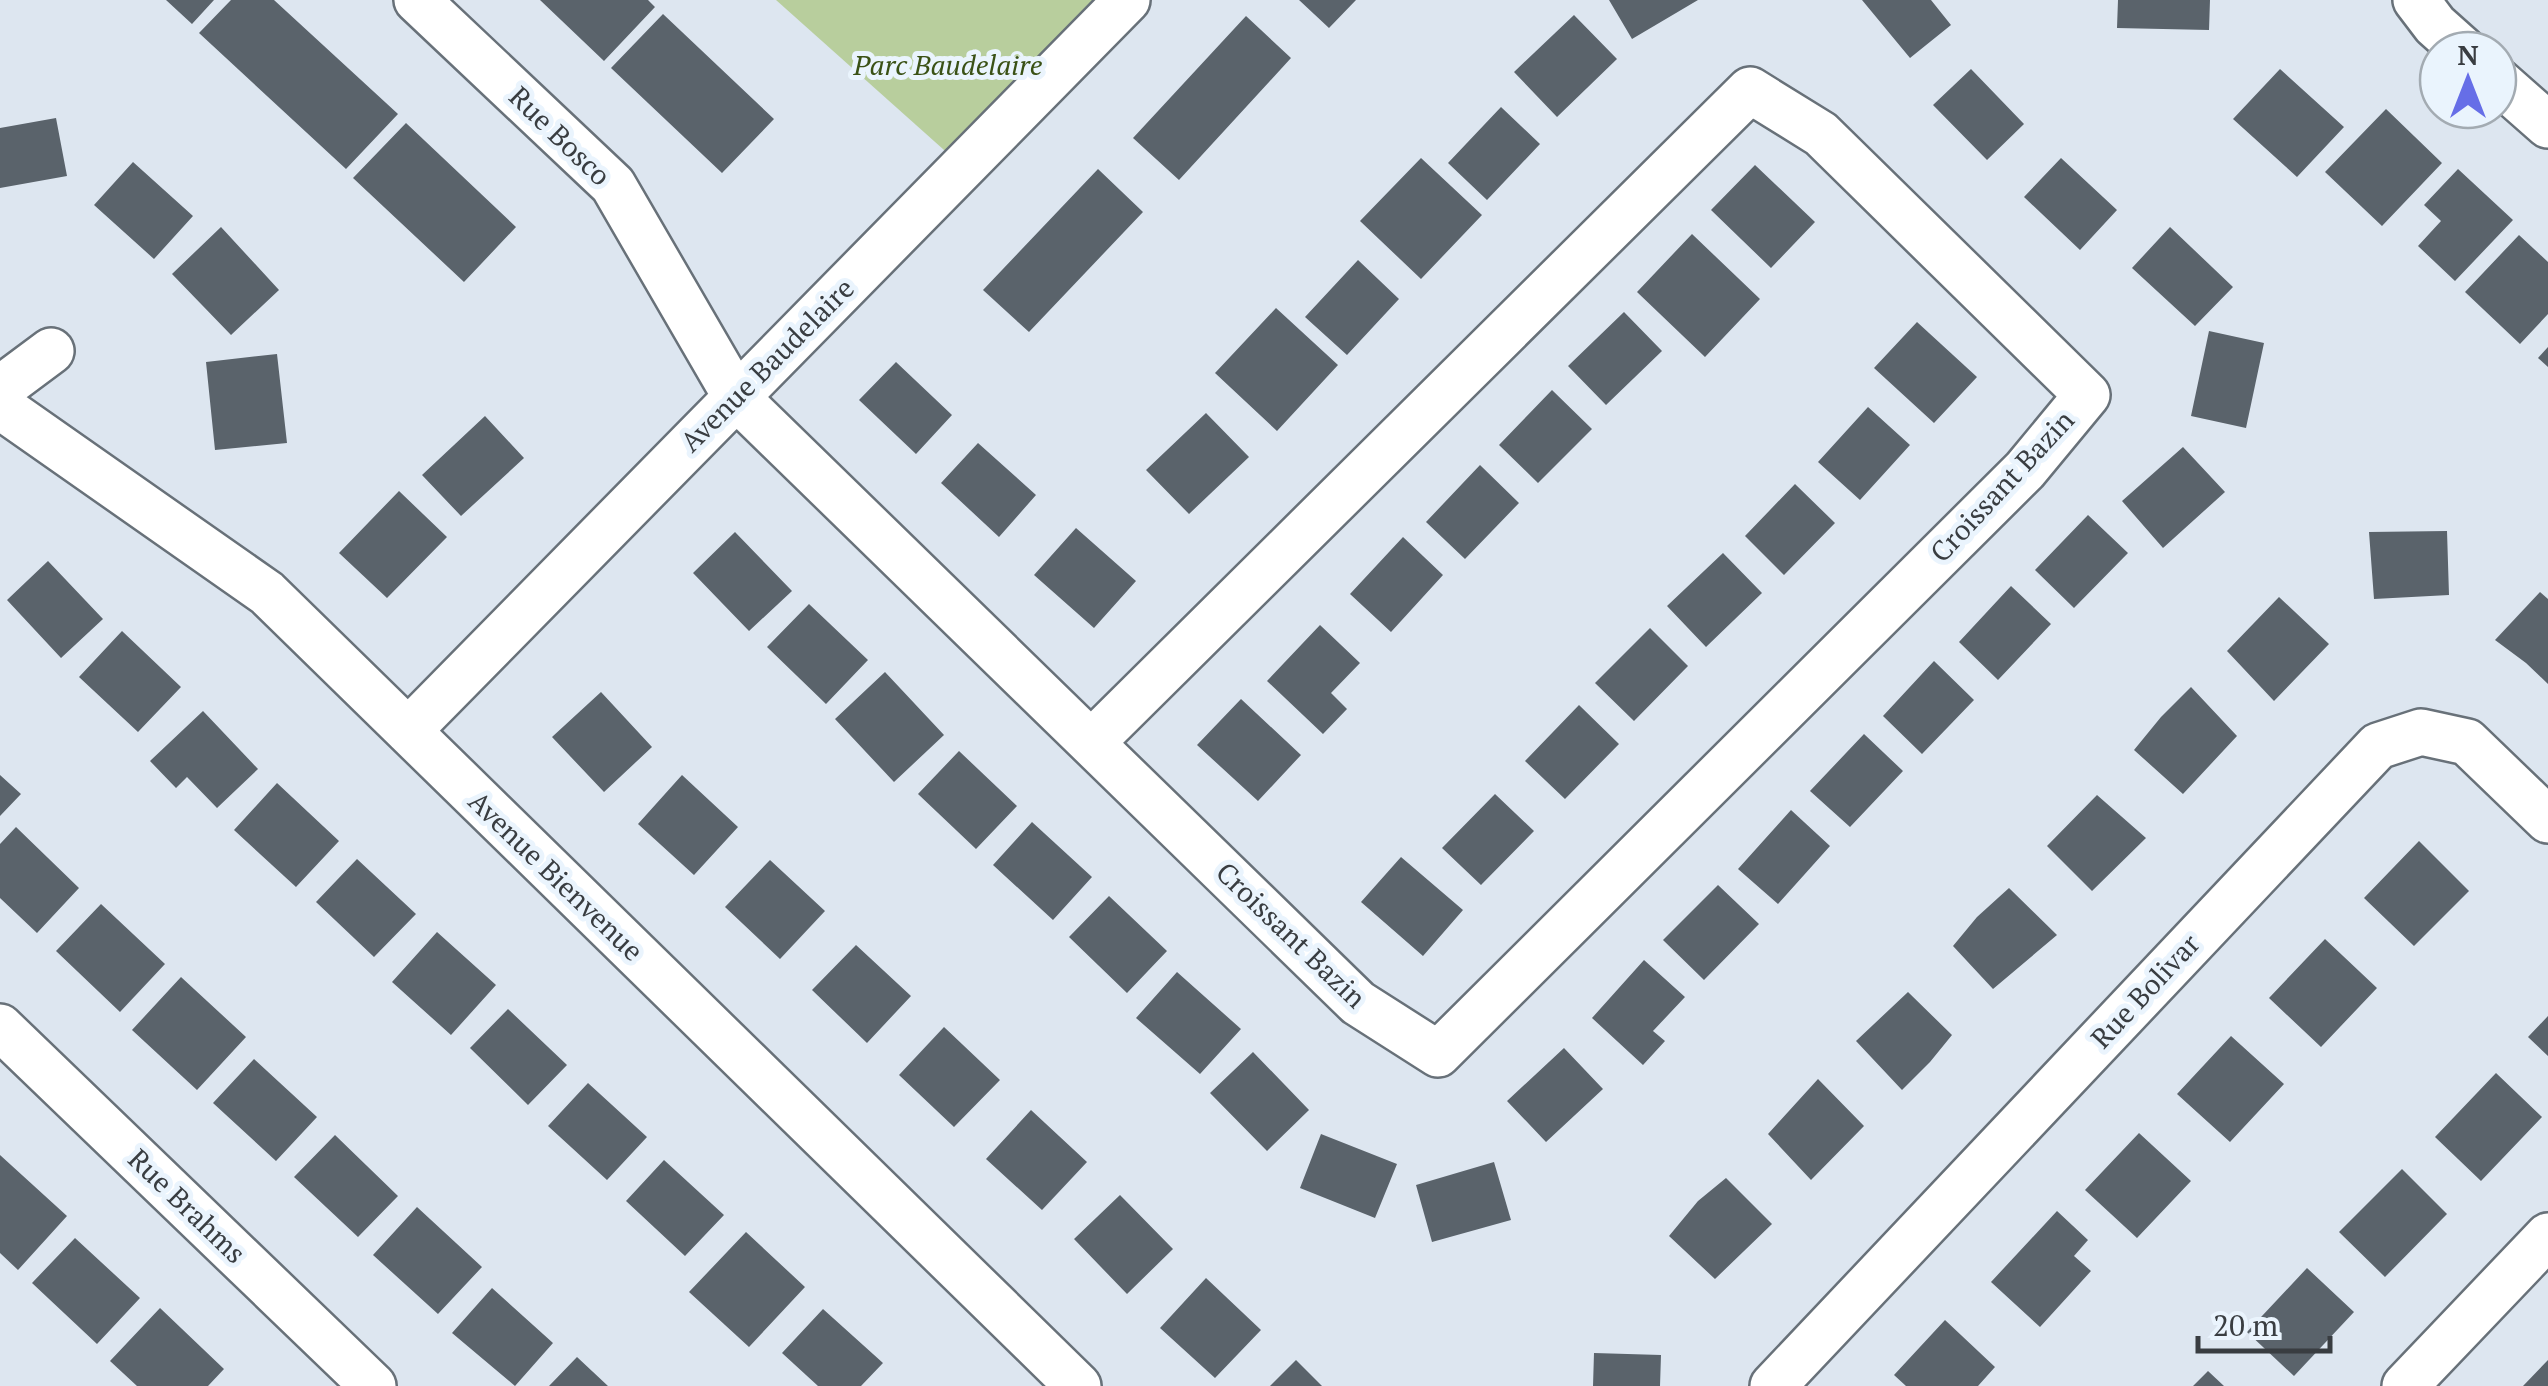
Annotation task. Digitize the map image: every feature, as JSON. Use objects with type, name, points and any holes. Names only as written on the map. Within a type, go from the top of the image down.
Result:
[{"type":"street","name":"Rue Bosco","points":[[417,0],[613,186],[736,397]]},
{"type":"street","name":"Avenue Baudelaire","points":[[408,731],[1128,0]]},
{"type":"street","points":[[2416,0],[2441,30]]},
{"type":"street","name":"Croissant Bazin","points":[[736,397],[1358,1003],[1438,1054],[2025,470],[2087,395],[1820,134],[1750,90],[1092,742]]},
{"type":"street","points":[[2518,99],[2548,125]]},
{"type":"street","points":[[0,389],[51,351]]},
{"type":"street","name":"Avenue Bienvenue","points":[[0,406],[267,593],[1078,1386]]},
{"type":"street","name":"Rue Bolivar","points":[[1773,1386],[2378,746],[2421,732],[2467,742],[2548,820]]},
{"type":"street","name":"Rue Brahms","points":[[0,1027],[373,1386]]},
{"type":"street","points":[[2405,1386],[2548,1236]]},
{"type":"green space","name":"Parc Baudelaire","points":[[776,0],[1101,0],[953,158]]},
{"type":"building","points":[[166,0],[214,0],[192,24]]},
{"type":"building","points":[[231,0],[274,0],[398,114],[346,169],[199,33]]},
{"type":"building","points":[[540,0],[648,0],[655,7],[604,61]]},
{"type":"building","points":[[1299,0],[1356,0],[1329,28]]},
{"type":"building","points":[[1609,0],[1698,0],[1632,39]]},
{"type":"building","points":[[1862,0],[1931,0],[1951,25],[1910,58]]},
{"type":"building","points":[[2118,0],[2210,0],[2209,30],[2117,28]]},
{"type":"building","points":[[663,14],[774,119],[722,173],[611,68]]},
{"type":"building","points":[[1574,15],[1617,59],[1557,117],[1514,72]]},
{"type":"building","points":[[1246,16],[1291,58],[1179,180],[1133,138]]},
{"type":"building","points":[[1971,69],[2024,124],[1987,160],[1933,105]]},
{"type":"building","points":[[2280,69],[2344,127],[2297,177],[2233,119]]},
{"type":"building","points":[[1501,107],[1540,144],[1487,200],[1448,163]]},
{"type":"building","points":[[2386,109],[2442,163],[2382,226],[2325,172]]},
{"type":"building","points":[[56,118],[67,176],[0,188],[0,128]]},
{"type":"building","points":[[406,123],[516,227],[464,282],[353,178]]},
{"type":"building","points":[[1421,158],[1482,215],[1421,279],[1360,221]]},
{"type":"building","points":[[2061,158],[2117,210],[2080,250],[2024,197]]},
{"type":"building","points":[[133,162],[193,216],[154,259],[94,205]]},
{"type":"building","points":[[1755,165],[1815,222],[1771,268],[1711,210]]},
{"type":"building","points":[[1098,169],[1143,212],[1029,332],[983,290]]},
{"type":"building","points":[[2458,169],[2513,220],[2455,281],[2418,246],[2441,221],[2424,205]]},
{"type":"building","points":[[221,227],[279,290],[231,335],[172,274]]},
{"type":"building","points":[[2170,227],[2233,287],[2195,326],[2132,268]]},
{"type":"building","points":[[1692,234],[1760,299],[1705,357],[1637,292]]},
{"type":"building","points":[[2519,235],[2548,262],[2548,314],[2520,344],[2465,292]]},
{"type":"building","points":[[1358,260],[1399,299],[1347,355],[1305,317]]},
{"type":"building","points":[[1276,308],[1338,365],[1277,431],[1215,373]]},
{"type":"building","points":[[1624,312],[1662,351],[1606,405],[1568,366]]},
{"type":"building","points":[[1917,322],[1977,377],[1934,423],[1874,368]]},
{"type":"building","points":[[2209,331],[2264,343],[2246,428],[2191,416]]},
{"type":"building","points":[[2548,347],[2548,367],[2538,358]]},
{"type":"building","points":[[277,354],[287,443],[215,450],[206,362]]},
{"type":"building","points":[[896,362],[952,415],[916,454],[859,400]]},
{"type":"building","points":[[1552,390],[1592,429],[1538,483],[1499,445]]},
{"type":"building","points":[[1868,407],[1910,445],[1860,500],[1818,462]]},
{"type":"building","points":[[1206,413],[1249,457],[1189,514],[1146,470]]},
{"type":"building","points":[[485,416],[524,458],[461,516],[422,475]]},
{"type":"building","points":[[978,443],[1036,495],[999,537],[941,483]]},
{"type":"building","points":[[2183,447],[2225,492],[2163,548],[2122,501]]},
{"type":"building","points":[[1480,465],[1519,503],[1465,559],[1426,522]]},
{"type":"building","points":[[1795,484],[1835,523],[1784,575],[1745,536]]},
{"type":"building","points":[[399,491],[447,537],[387,598],[339,553]]},
{"type":"building","points":[[2088,515],[2128,553],[2074,608],[2035,570]]},
{"type":"building","points":[[1076,528],[1136,581],[1094,628],[1034,575]]},
{"type":"building","points":[[2447,531],[2449,595],[2374,599],[2369,532]]},
{"type":"building","points":[[735,532],[792,591],[749,631],[693,573]]},
{"type":"building","points":[[1403,537],[1443,575],[1391,632],[1350,594]]},
{"type":"building","points":[[1723,553],[1762,593],[1706,647],[1667,606]]},
{"type":"building","points":[[48,561],[103,619],[61,658],[7,600]]},
{"type":"building","points":[[2011,586],[2051,624],[1998,680],[1959,642]]},
{"type":"building","points":[[2540,592],[2548,599],[2548,684],[2495,640]]},
{"type":"building","points":[[2279,597],[2329,644],[2274,701],[2227,651]]},
{"type":"building","points":[[809,604],[868,660],[826,704],[767,647]]},
{"type":"building","points":[[1320,625],[1360,663],[1331,693],[1347,709],[1323,734],[1267,681]]},
{"type":"building","points":[[1650,628],[1688,666],[1634,721],[1595,683]]},
{"type":"building","points":[[122,631],[181,687],[138,732],[79,677]]},
{"type":"building","points":[[1934,661],[1974,700],[1922,754],[1883,716]]},
{"type":"building","points":[[885,672],[944,735],[894,782],[835,719]]},
{"type":"building","points":[[2191,687],[2237,736],[2183,794],[2134,750]]},
{"type":"building","points":[[601,692],[652,747],[604,792],[552,737]]},
{"type":"building","points":[[1241,699],[1301,755],[1258,801],[1197,745]]},
{"type":"building","points":[[1579,705],[1619,744],[1565,799],[1525,761]]},
{"type":"building","points":[[203,711],[258,769],[217,808],[187,777],[176,788],[150,761]]},
{"type":"building","points":[[1864,734],[1903,771],[1850,827],[1810,791]]},
{"type":"building","points":[[959,751],[1017,806],[976,849],[918,794]]},
{"type":"building","points":[[0,775],[21,794],[0,816]]},
{"type":"building","points":[[682,775],[738,827],[694,875],[638,824]]},
{"type":"building","points":[[277,783],[339,841],[296,887],[234,830]]},
{"type":"building","points":[[1495,794],[1534,831],[1481,885],[1442,848]]},
{"type":"building","points":[[2097,795],[2146,838],[2092,891],[2047,846]]},
{"type":"building","points":[[1791,810],[1830,846],[1778,904],[1738,869]]},
{"type":"building","points":[[1032,822],[1092,877],[1053,920],[993,865]]},
{"type":"building","points":[[16,827],[79,888],[37,933],[0,898],[0,844]]},
{"type":"building","points":[[2419,841],[2469,891],[2414,946],[2364,898]]},
{"type":"building","points":[[1401,857],[1463,910],[1423,956],[1361,902]]},
{"type":"building","points":[[357,859],[416,914],[374,957],[316,902]]},
{"type":"building","points":[[770,860],[825,911],[780,959],[725,907]]},
{"type":"building","points":[[1718,885],[1759,924],[1704,980],[1663,940]]},
{"type":"building","points":[[2009,888],[2057,935],[1993,989],[1953,946]]},
{"type":"building","points":[[1109,896],[1167,951],[1127,993],[1069,937]]},
{"type":"building","points":[[101,904],[165,964],[120,1012],[56,951]]},
{"type":"building","points":[[437,932],[496,985],[451,1035],[392,982]]},
{"type":"building","points":[[2325,939],[2377,988],[2321,1047],[2269,998]]},
{"type":"building","points":[[856,945],[911,996],[867,1043],[812,990]]},
{"type":"building","points":[[1644,960],[1685,997],[1653,1031],[1665,1041],[1643,1065],[1592,1018]]},
{"type":"building","points":[[1177,972],[1241,1029],[1200,1074],[1136,1018]]},
{"type":"building","points":[[181,977],[246,1037],[197,1090],[132,1030]]},
{"type":"building","points":[[1908,992],[1952,1035],[1902,1090],[1856,1041]]},
{"type":"building","points":[[508,1009],[567,1065],[528,1105],[470,1048]]},
{"type":"building","points":[[2548,1016],[2548,1056],[2528,1037]]},
{"type":"building","points":[[944,1027],[1000,1080],[954,1127],[899,1075]]},
{"type":"building","points":[[2231,1036],[2284,1084],[2230,1142],[2177,1094]]},
{"type":"building","points":[[1564,1048],[1603,1089],[1546,1142],[1507,1101]]},
{"type":"building","points":[[1253,1052],[1309,1110],[1267,1151],[1210,1093]]},
{"type":"building","points":[[254,1059],[317,1117],[276,1161],[213,1103]]},
{"type":"building","points":[[2496,1073],[2542,1117],[2481,1181],[2435,1137]]},
{"type":"building","points":[[1818,1079],[1864,1126],[1811,1180],[1768,1134]]},
{"type":"building","points":[[588,1083],[647,1137],[607,1180],[548,1126]]},
{"type":"building","points":[[1031,1110],[1087,1162],[1042,1210],[986,1159]]},
{"type":"building","points":[[2139,1133],[2191,1181],[2137,1238],[2085,1190]]},
{"type":"building","points":[[1321,1134],[1397,1164],[1375,1218],[1300,1188]]},
{"type":"building","points":[[335,1135],[398,1196],[358,1237],[294,1177]]},
{"type":"building","points":[[0,1155],[67,1216],[18,1270],[0,1253]]},
{"type":"building","points":[[664,1160],[724,1215],[685,1256],[626,1201]]},
{"type":"building","points":[[1494,1162],[1511,1220],[1432,1242],[1416,1185]]},
{"type":"building","points":[[2402,1169],[2447,1214],[2385,1277],[2339,1232]]},
{"type":"building","points":[[1726,1178],[1772,1224],[1715,1279],[1669,1236],[1698,1201]]},
{"type":"building","points":[[1120,1195],[1173,1249],[1127,1294],[1074,1239]]},
{"type":"building","points":[[417,1207],[482,1267],[438,1314],[373,1255]]},
{"type":"building","points":[[2057,1211],[2088,1240],[2074,1256],[2091,1271],[2040,1327],[1991,1282]]},
{"type":"building","points":[[746,1232],[805,1287],[749,1347],[689,1292]]},
{"type":"building","points":[[75,1238],[140,1298],[97,1344],[32,1283]]},
{"type":"building","points":[[2307,1268],[2354,1312],[2294,1376],[2247,1332]]},
{"type":"building","points":[[1206,1278],[1261,1330],[1215,1378],[1160,1328]]},
{"type":"building","points":[[492,1288],[553,1343],[515,1386],[452,1333]]},
{"type":"building","points":[[160,1308],[224,1369],[208,1386],[137,1386],[110,1361]]},
{"type":"building","points":[[823,1309],[883,1363],[861,1386],[818,1386],[782,1353]]},
{"type":"building","points":[[1945,1320],[1995,1367],[1978,1386],[1906,1386],[1894,1375]]},
{"type":"building","points":[[1594,1353],[1661,1355],[1660,1386],[1593,1386]]},
{"type":"building","points":[[577,1357],[608,1386],[549,1386]]},
{"type":"building","points":[[1296,1360],[1322,1386],[1270,1386]]},
{"type":"building","points":[[2548,1360],[2548,1386],[2523,1386]]},
{"type":"building","points":[[2208,1371],[2224,1386],[2193,1386]]}]
